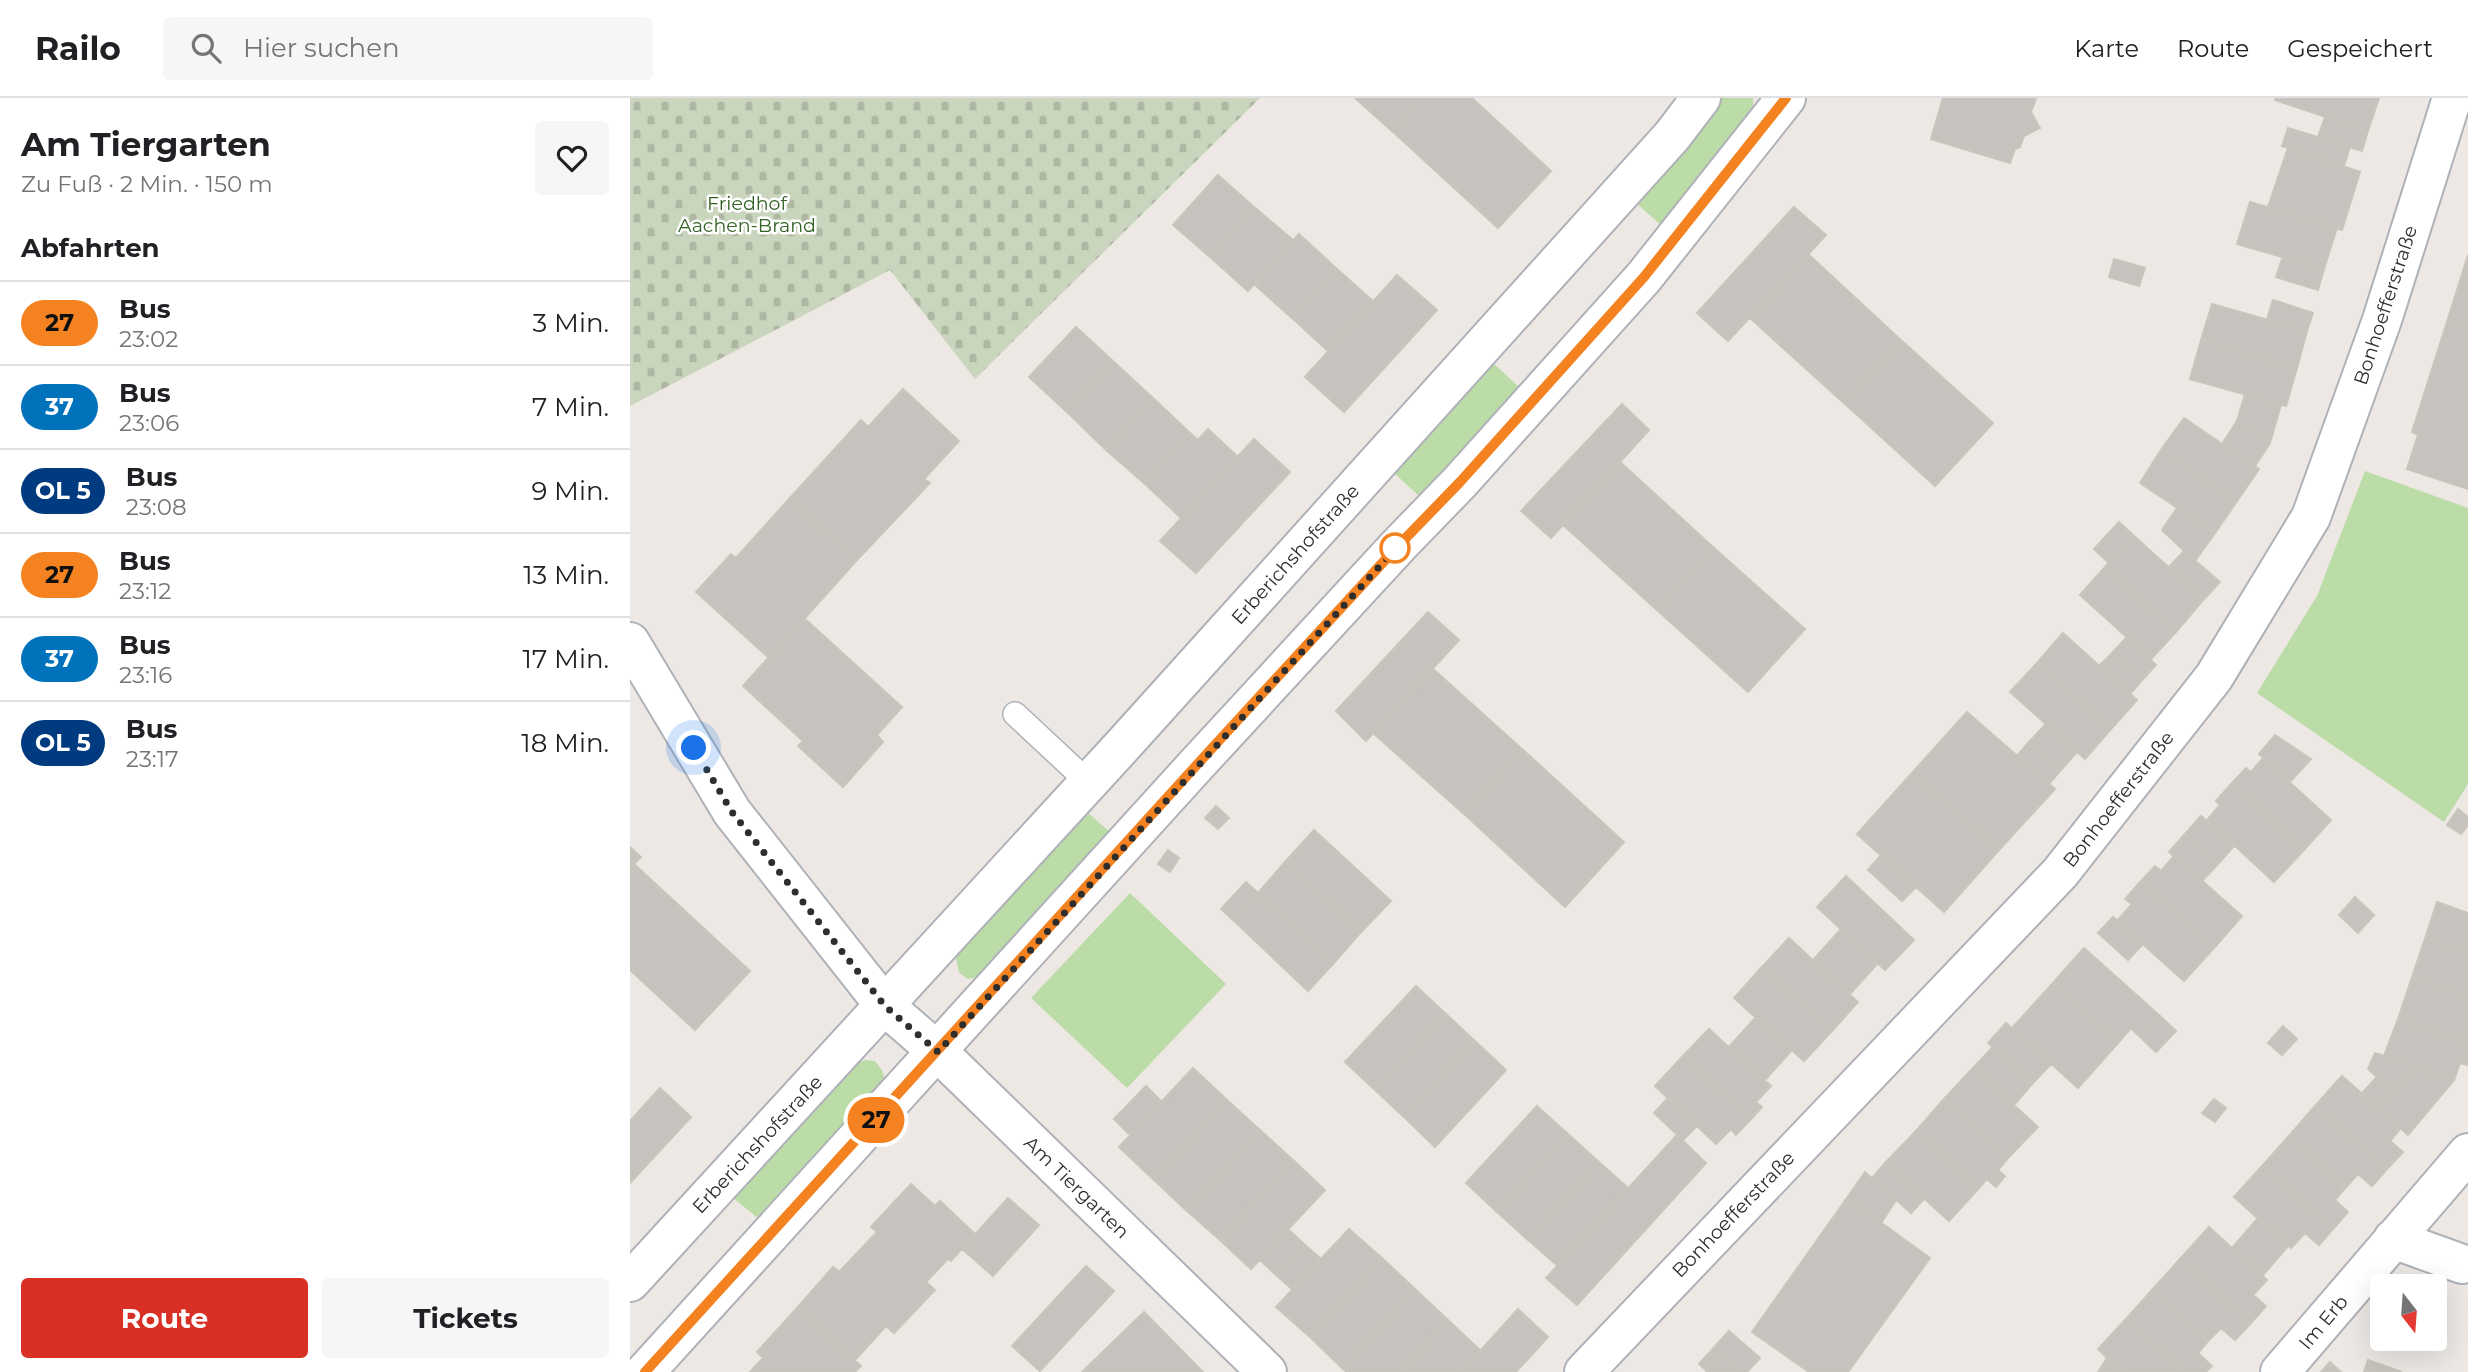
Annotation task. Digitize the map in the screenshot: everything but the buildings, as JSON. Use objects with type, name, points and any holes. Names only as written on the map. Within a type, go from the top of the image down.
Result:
[{"type":"street","name":"Erberichshofstraße","points":[[630,1282],[1089,783],[1672,136],[1701,98]]},
{"type":"street","points":[[645,1372],[1198,764],[1460,482],[1644,277],[1786,98]]},
{"type":"street","name":"Bonhoefferstraße","points":[[1584,1372],[2060,873],[2214,677],[2311,517],[2382,320],[2452,98]]},
{"type":"street","points":[[630,642],[732,812],[885,1006]]},
{"type":"street","name":"Am Tiergarten","points":[[885,1006],[938,1052],[1266,1372]]},
{"type":"street","name":"Im Erb","points":[[2280,1372],[2468,1153]]},
{"type":"street","points":[[2393,1239],[2462,1264]]},
{"type":"lane","points":[[1015,714],[1089,783]]},
{"type":"green space","name":"Friedhof Aachen-Brand","points":[[630,98],[1260,98],[975,379],[890,270],[630,406]]},
{"type":"green space","points":[[1719,98],[1753,98],[1753,110],[1662,226],[1635,202]]},
{"type":"green space","points":[[1493,363],[1519,387],[1419,496],[1394,473]]},
{"type":"green space","points":[[2365,471],[2468,508],[2468,784],[2444,822],[2257,693],[2317,596]]},
{"type":"green space","points":[[1086,811],[1111,833],[978,977],[968,979],[959,973],[955,954]]},
{"type":"green space","points":[[1130,893],[1226,984],[1127,1088],[1031,998]]},
{"type":"green space","points":[[865,1060],[875,1061],[885,1080],[759,1219],[732,1197],[856,1064]]},
{"type":"bus line","name":"27","points":[[645,1372],[1214,746],[1460,482],[1644,277],[1786,98]]},
{"type":"route","points":[[694,748],[732,812],[885,1006],[938,1052],[1398,546],[1395,548]]}]
